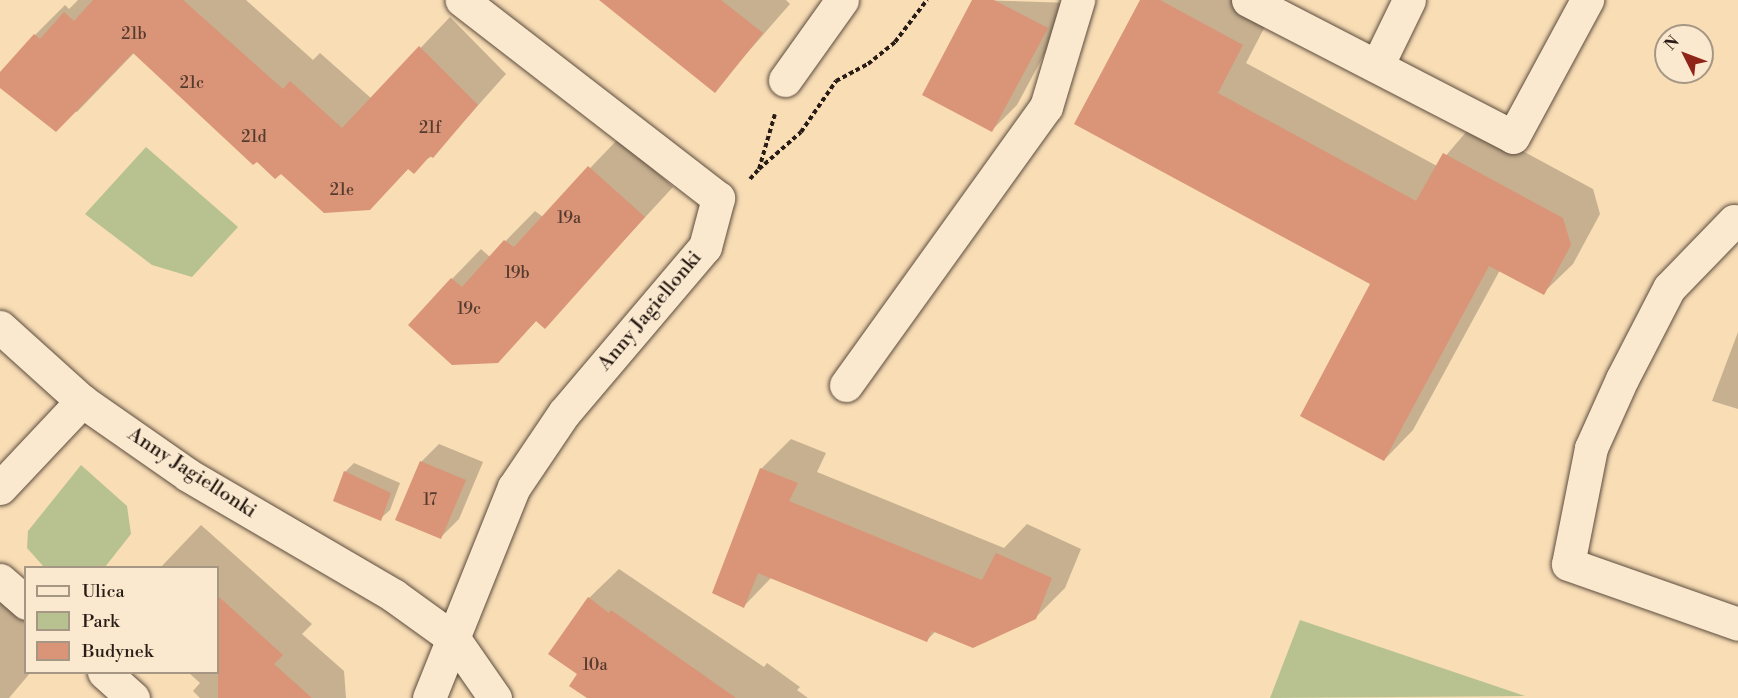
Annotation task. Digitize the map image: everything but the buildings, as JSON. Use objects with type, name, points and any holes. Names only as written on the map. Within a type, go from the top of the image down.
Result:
[{"type":"street","name":"Anny Jagiellonki","points":[[429,698],[514,487],[564,413],[705,247],[718,198],[462,0]]},
{"type":"street","points":[[785,80],[842,0]]},
{"type":"street","points":[[846,385],[1046,107],[1078,0]]},
{"type":"street","points":[[1248,0],[1513,137],[1587,0]]},
{"type":"street","points":[[1377,66],[1400,3]]},
{"type":"street","points":[[1734,221],[1669,288],[1622,379],[1591,448],[1568,564],[1738,624]]},
{"type":"street","name":"Anny Jagiellonki","points":[[0,327],[82,400],[188,475],[393,595],[454,639]]},
{"type":"street","points":[[0,488],[82,400]]},
{"type":"street","points":[[0,580],[24,601]]},
{"type":"street","points":[[454,639],[495,698]]},
{"type":"street","points":[[106,674],[132,698]]},
{"type":"path","points":[[712,218],[759,169],[801,132],[836,81],[868,64],[895,42],[927,0]]},
{"type":"path","points":[[759,169],[785,80]]},
{"type":"green space","points":[[146,147],[238,227],[192,277],[152,265],[85,214]]},
{"type":"green space","points":[[81,465],[127,506],[131,534],[106,566],[43,566],[27,548],[28,531]]},
{"type":"green space","points":[[1300,620],[1525,696],[1270,698]]}]
